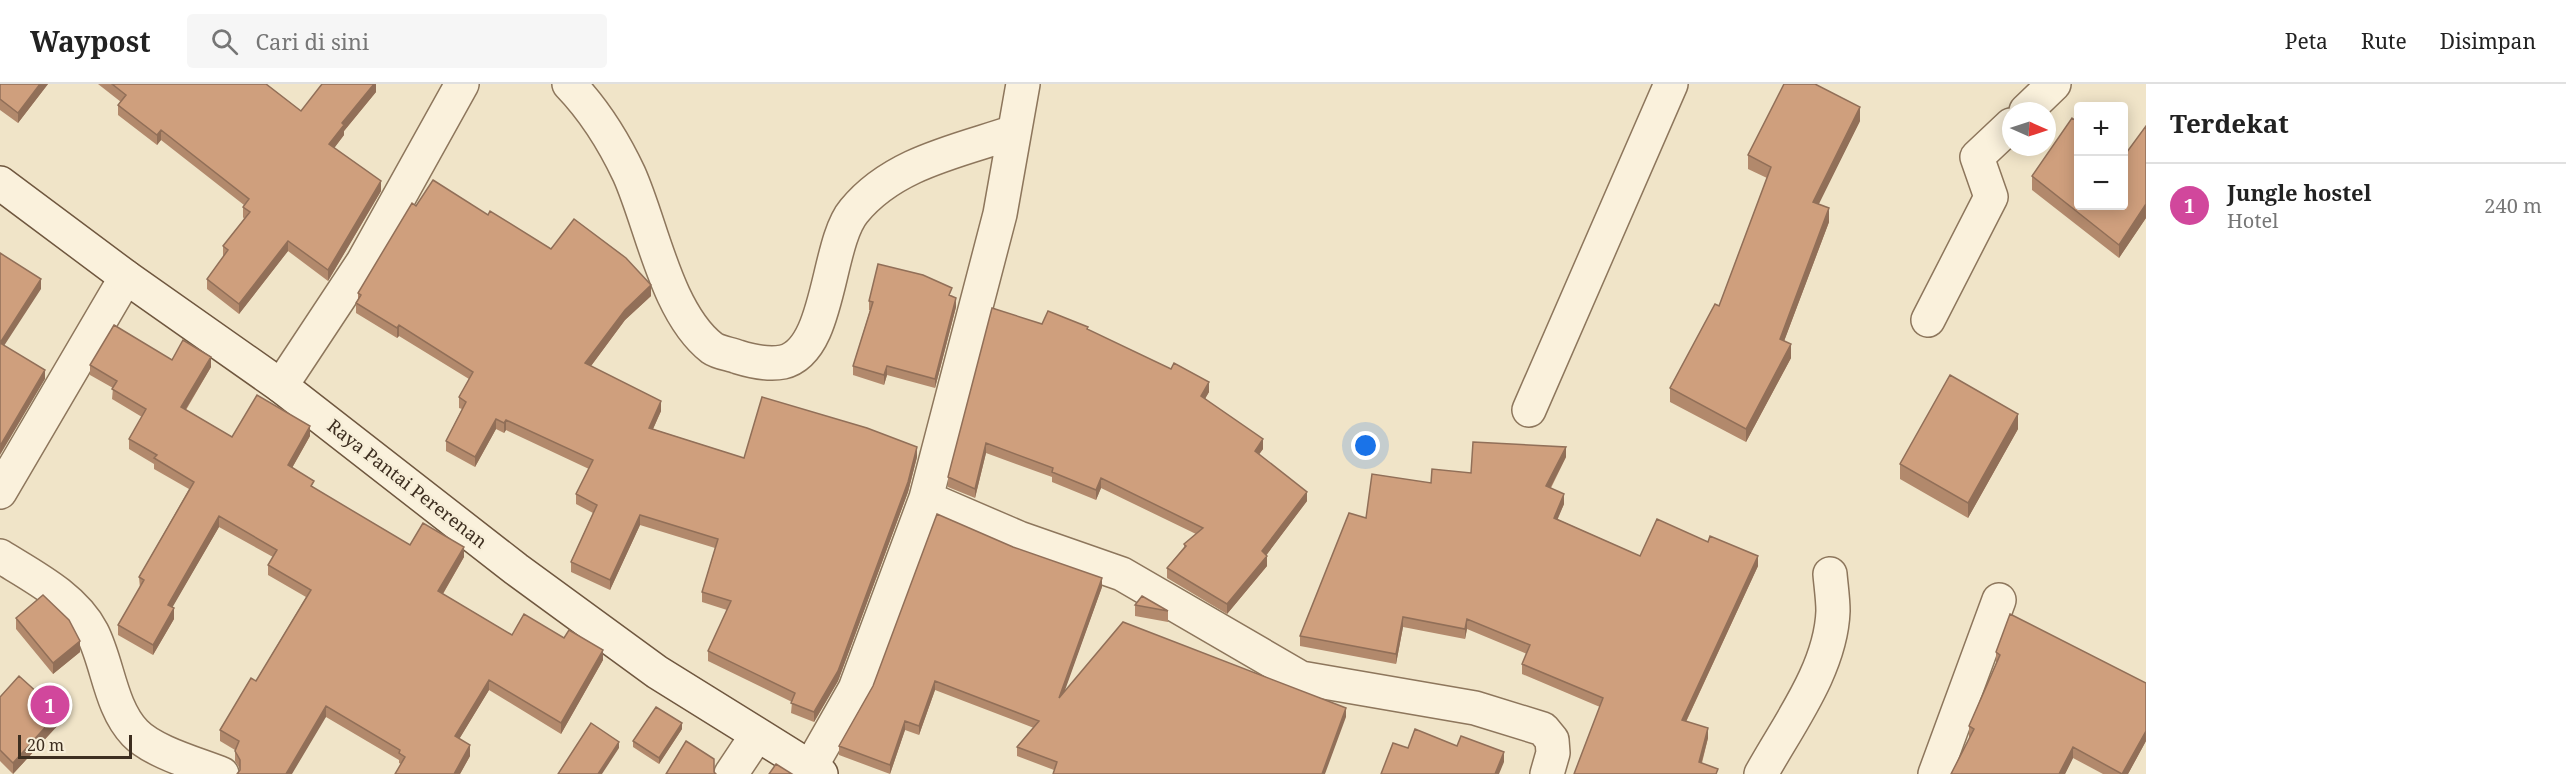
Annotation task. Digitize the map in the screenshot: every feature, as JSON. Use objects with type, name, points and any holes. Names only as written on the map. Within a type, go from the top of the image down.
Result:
[{"type":"street","points":[[281,386],[363,262],[462,84]]},
{"type":"street","points":[[569,84],[594,110],[629,175],[663,271],[689,321],[713,349],[752,361],[784,362],[804,349],[819,319],[837,251],[852,213],[878,186],[919,164],[1014,132]]},
{"type":"street","points":[[816,771],[855,689],[926,498],[1000,214],[1023,84]]},
{"type":"street","points":[[1529,410],[1671,84]]},
{"type":"street","points":[[2035,102],[2054,84]]},
{"type":"street","points":[[1929,320],[1991,197],[1977,157],[2002,133]]},
{"type":"street","name":"Raya Pantai Pererenan","points":[[0,183],[126,277],[281,386],[516,569],[657,672],[816,771]]},
{"type":"street","points":[[0,492],[126,277]]},
{"type":"street","points":[[926,498],[1018,538],[1122,574],[1301,678],[1475,708],[1543,729],[1552,740],[1553,753],[1547,774]]},
{"type":"street","points":[[0,556],[45,584],[75,609],[86,623],[124,719],[136,734],[152,745],[222,774]]},
{"type":"street","points":[[1761,774],[1815,676],[1829,638],[1833,610],[1830,574]]},
{"type":"street","points":[[1935,774],[1999,600]]},
{"type":"street","points":[[730,774],[756,735]]},
{"type":"building","points":[[0,84],[40,84],[18,113],[0,99]]},
{"type":"building","points":[[112,84],[266,84],[301,111],[322,84],[374,84],[342,123],[344,125],[329,144],[381,181],[328,270],[288,241],[239,304],[207,279],[228,250],[223,246],[250,212],[243,207],[249,199],[161,130],[157,135],[118,105],[126,95]]},
{"type":"building","points":[[1784,84],[1815,84],[1860,107],[1813,202],[1829,208],[1780,339],[1791,344],[1746,429],[1670,388],[1715,304],[1719,306],[1771,167],[1748,155]]},
{"type":"building","points":[[2072,118],[2074,119],[2074,209],[2032,176],[2046,156],[2056,156],[2056,141]]},
{"type":"building","points":[[2146,126],[2146,204],[2119,245],[2075,210],[2128,210],[2128,151]]},
{"type":"building","points":[[433,180],[488,215],[490,211],[551,249],[574,219],[626,258],[651,285],[625,310],[585,363],[661,401],[649,428],[744,458],[762,397],[867,428],[917,447],[908,482],[838,671],[814,712],[791,703],[795,693],[708,651],[731,601],[702,592],[718,539],[640,515],[610,580],[571,562],[597,505],[576,494],[593,460],[506,420],[504,423],[496,419],[475,457],[446,441],[466,402],[459,397],[473,372],[399,325],[397,328],[356,303],[361,295],[358,293],[412,203],[416,206]]},
{"type":"building","points":[[0,253],[41,279],[0,343]]},
{"type":"building","points":[[878,264],[923,275],[952,288],[949,295],[956,298],[935,379],[887,366],[884,375],[853,366],[873,302],[869,301]]},
{"type":"building","points":[[992,308],[1042,324],[1048,311],[1088,327],[1087,329],[1171,369],[1174,363],[1209,382],[1201,396],[1263,439],[1255,451],[1307,492],[1262,551],[1267,556],[1227,604],[1167,568],[1186,546],[1184,544],[1203,528],[1101,478],[1096,490],[1052,472],[1053,468],[986,443],[975,489],[948,477]]},
{"type":"building","points":[[114,325],[172,360],[183,340],[211,357],[181,407],[232,437],[257,395],[310,426],[288,465],[314,481],[311,486],[410,545],[423,523],[464,547],[438,591],[512,635],[524,614],[564,638],[569,630],[603,650],[561,723],[489,680],[455,736],[470,745],[454,774],[395,774],[405,757],[399,753],[400,750],[326,706],[286,774],[237,774],[240,770],[240,760],[235,751],[239,741],[220,730],[251,678],[256,681],[311,590],[268,565],[277,550],[219,516],[168,605],[174,608],[153,645],[118,625],[144,580],[139,577],[194,482],[154,458],[157,455],[129,439],[146,409],[112,389],[117,381],[90,365]]},
{"type":"building","points":[[0,343],[45,370],[0,446]]},
{"type":"building","points":[[1950,375],[2018,414],[1968,503],[1900,464]]},
{"type":"building","points":[[1473,442],[1566,447],[1546,486],[1564,494],[1554,518],[1640,556],[1657,519],[1708,542],[1710,536],[1758,556],[1682,720],[1708,728],[1699,762],[1718,769],[1716,774],[1574,774],[1603,698],[1522,664],[1530,645],[1467,619],[1465,629],[1403,617],[1396,654],[1300,636],[1349,513],[1366,518],[1372,474],[1431,483],[1432,469],[1471,473]]},
{"type":"building","points":[[937,514],[1013,547],[1102,578],[1059,698],[1123,622],[1346,708],[1322,774],[1053,774],[1057,762],[1017,747],[1039,721],[935,681],[919,726],[905,721],[890,765],[839,746],[873,686]]},
{"type":"building","points":[[43,595],[69,620],[80,641],[53,663],[16,618]]},
{"type":"building","points":[[1142,596],[1168,611],[1135,605]]},
{"type":"building","points":[[2010,614],[2146,683],[2146,731],[2122,774],[2073,747],[2059,774],[1951,774],[1974,729],[1969,726],[2000,655],[1996,652]]},
{"type":"building","points":[[19,676],[59,712],[13,763],[0,750],[0,697]]},
{"type":"building","points":[[656,707],[682,723],[659,758],[633,741]]},
{"type":"building","points":[[591,723],[619,742],[598,774],[558,774]]},
{"type":"building","points":[[1415,729],[1457,746],[1461,736],[1504,752],[1495,774],[1381,774],[1393,743],[1408,748]]},
{"type":"building","points":[[686,741],[714,759],[716,774],[666,774]]},
{"type":"building","points":[[776,764],[792,774],[769,774]]},
{"type":"place","name":"Jungle hostel","points":[[50,705]]}]
